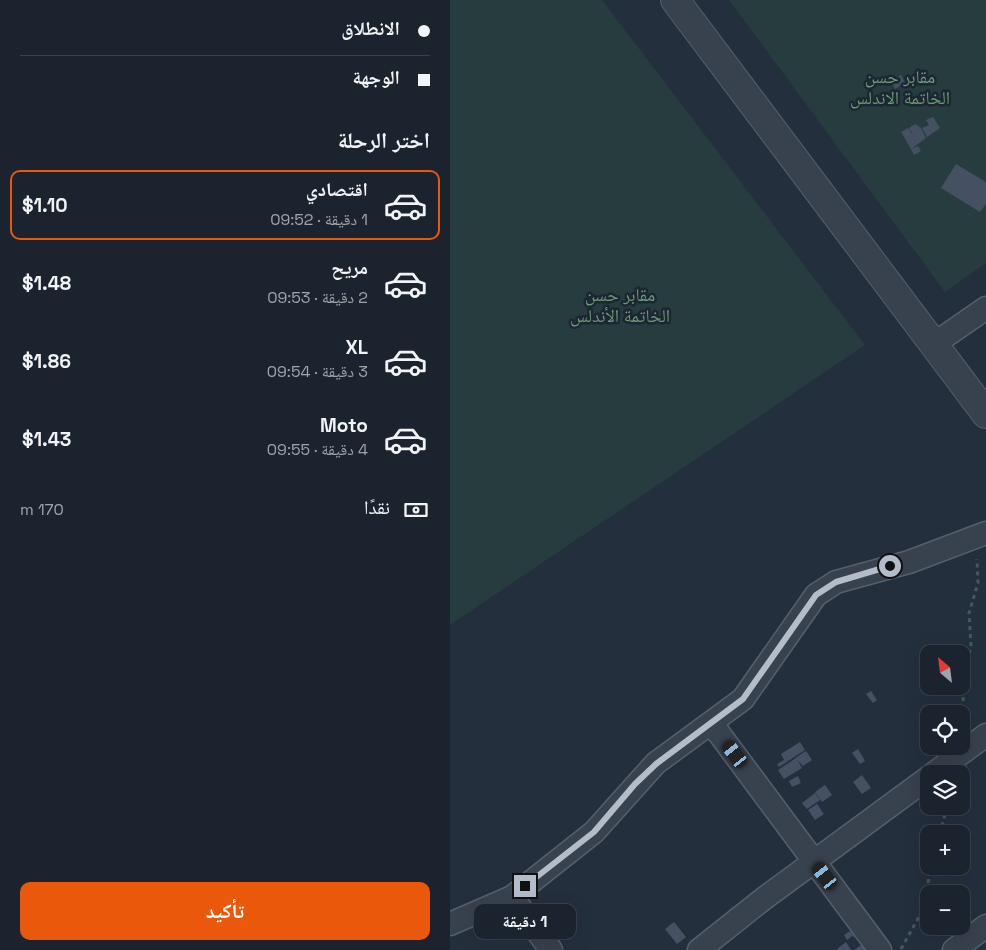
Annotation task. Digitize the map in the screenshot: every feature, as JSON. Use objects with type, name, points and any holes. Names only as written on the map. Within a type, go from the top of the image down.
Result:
[{"type":"street","points":[[675,0],[986,414]]},
{"type":"street","points":[[934,344],[986,308]]},
{"type":"street","points":[[450,924],[512,897],[594,832],[635,784],[656,764],[743,699],[816,595],[836,582],[909,562],[981,535]]},
{"type":"street","points":[[712,724],[880,950]]},
{"type":"street","points":[[945,765],[977,741]]},
{"type":"street","points":[[699,950],[814,861],[920,784]]},
{"type":"street","points":[[512,897],[551,950]]},
{"type":"street","points":[[954,950],[986,926]]},
{"type":"path","points":[[977,741],[962,689],[971,646],[969,614],[978,583],[981,535]]},
{"type":"path","points":[[900,950],[920,915],[930,875]]},
{"type":"green space","name":"مقابر حسن الخاتمة الأندلس","points":[[450,0],[602,0],[865,345],[450,625]]},
{"type":"green space","name":"مقابر حسن الخاتمة الاندلس","points":[[729,0],[986,0],[986,263],[945,292]]},
{"type":"building","points":[[901,75],[905,83],[895,89],[891,81]]},
{"type":"building","points":[[933,117],[940,128],[927,137],[922,128],[929,125],[926,120]]},
{"type":"building","points":[[915,124],[921,128],[926,138],[911,149],[901,132],[908,128],[914,137],[909,128]]},
{"type":"building","points":[[918,146],[921,151],[914,155],[911,149]]},
{"type":"building","points":[[956,164],[986,182],[986,204],[980,212],[941,188]]},
{"type":"building","points":[[871,691],[877,700],[873,703],[866,694]]},
{"type":"building","points":[[800,742],[805,750],[779,767],[777,764],[784,760],[781,754]]},
{"type":"building","points":[[858,749],[865,761],[860,764],[852,753]]},
{"type":"building","points":[[806,751],[812,760],[803,766],[795,758]]},
{"type":"building","points":[[796,758],[802,768],[784,779],[778,770]]},
{"type":"building","points":[[862,775],[871,788],[862,794],[853,782]]},
{"type":"building","points":[[798,776],[801,783],[792,787],[789,781]]},
{"type":"building","points":[[825,785],[832,795],[822,802],[815,792]]},
{"type":"building","points":[[815,793],[820,800],[807,809],[802,803]]},
{"type":"building","points":[[817,804],[824,814],[815,820],[808,810]]},
{"type":"building","points":[[674,922],[686,937],[677,944],[665,929]]},
{"type":"building","points":[[850,931],[855,938],[852,936],[847,940],[844,935]]},
{"type":"building","points":[[846,942],[851,950],[837,949]]},
{"type":"building","points":[[863,944],[872,950],[854,950]]},
{"type":"route","points":[[525,886],[594,832],[635,784],[656,764],[688,742],[743,699],[761,676],[773,655],[816,595],[836,582],[890,566]]}]
